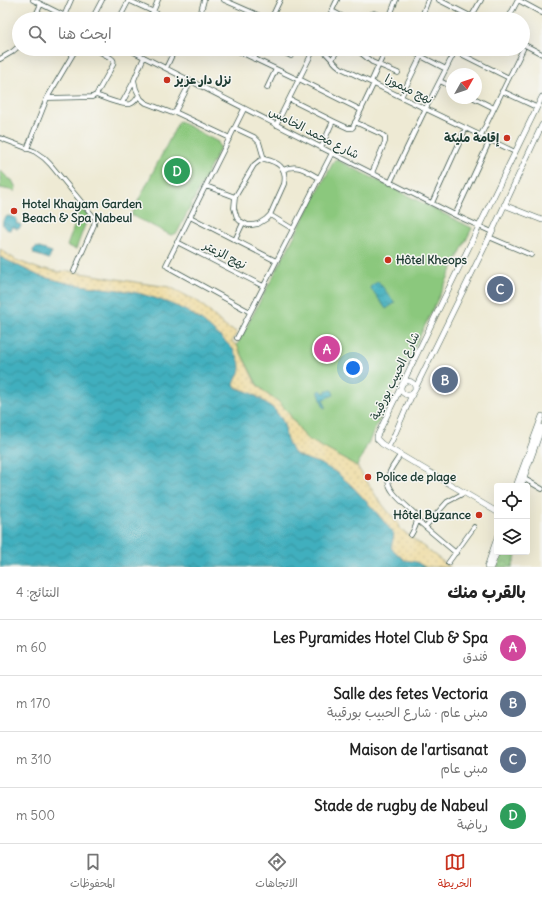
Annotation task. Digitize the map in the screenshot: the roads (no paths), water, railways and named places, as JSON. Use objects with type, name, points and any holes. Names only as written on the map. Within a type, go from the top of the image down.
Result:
[{"type":"street","points":[[32,0],[56,12]]},
{"type":"street","points":[[66,12],[71,0]]},
{"type":"street","points":[[96,12],[102,0]]},
{"type":"street","points":[[122,12],[128,0],[153,12],[158,0]]},
{"type":"street","points":[[201,12],[204,0]]},
{"type":"street","points":[[224,0],[251,12]]},
{"type":"street","points":[[274,12],[280,0]]},
{"type":"street","points":[[332,11],[337,0]]},
{"type":"street","points":[[391,12],[396,0]]},
{"type":"street","points":[[424,12],[428,0]]},
{"type":"street","points":[[439,0],[462,12]]},
{"type":"street","points":[[476,12],[481,0]]},
{"type":"street","points":[[512,12],[518,0],[542,13]]},
{"type":"street","points":[[37,12],[41,4]]},
{"type":"street","points":[[530,50],[542,54]]},
{"type":"street","points":[[0,59],[12,52]]},
{"type":"street","points":[[27,149],[47,98],[72,56]]},
{"type":"street","points":[[96,95],[114,65],[113,59],[107,56]]},
{"type":"street","points":[[166,68],[172,56]]},
{"type":"street","points":[[248,56],[361,110]]},
{"type":"street","points":[[276,125],[311,56]]},
{"type":"street","name":"نهج ميموزا","points":[[328,56],[341,68],[514,152]]},
{"type":"street","points":[[332,60],[334,56]]},
{"type":"street","points":[[364,56],[378,65],[398,73]]},
{"type":"street","points":[[289,99],[333,121],[351,128],[354,127],[382,56]]},
{"type":"street","points":[[401,97],[421,56],[446,68]]},
{"type":"street","points":[[390,183],[452,56]]},
{"type":"street","points":[[467,56],[509,78]]},
{"type":"street","points":[[480,136],[519,56]]},
{"type":"street","points":[[122,103],[144,57]]},
{"type":"street","name":"شارع محمد الخامس","points":[[144,57],[390,183],[492,232]]},
{"type":"street","points":[[267,88],[276,69]]},
{"type":"street","points":[[134,80],[136,89],[141,99],[146,103],[172,113],[175,112],[230,138]]},
{"type":"street","points":[[175,112],[191,81]]},
{"type":"street","points":[[440,81],[446,84]]},
{"type":"street","points":[[502,91],[536,107]]},
{"type":"street","points":[[47,98],[92,97],[96,95],[130,104],[135,102],[139,95]]},
{"type":"street","name":"شارع الحبيب بورقيبة","points":[[542,97],[377,436],[379,442],[388,447],[542,125]]},
{"type":"street","points":[[482,102],[494,108]]},
{"type":"street","points":[[244,109],[166,266],[250,312]]},
{"type":"street","points":[[322,148],[333,121]]},
{"type":"street","points":[[356,122],[382,134],[385,137],[385,142],[372,173]]},
{"type":"street","points":[[235,128],[254,137],[259,142],[264,159]]},
{"type":"street","points":[[432,203],[466,128]]},
{"type":"street","points":[[0,138],[39,154],[50,164],[94,218],[94,225],[74,271]]},
{"type":"street","points":[[455,215],[490,140]]},
{"type":"street","points":[[237,338],[332,153]]},
{"type":"street","points":[[264,159],[274,161],[279,164],[283,170],[285,179],[284,184],[270,214],[266,219],[258,224],[248,225],[237,218],[234,203],[235,197],[254,165],[258,161],[264,159]]},
{"type":"street","points":[[283,170],[301,167],[319,178]]},
{"type":"street","points":[[206,186],[235,197]]},
{"type":"street","points":[[504,205],[542,220]]},
{"type":"street","points":[[270,214],[293,229]]},
{"type":"street","points":[[190,217],[276,261]]},
{"type":"street","points":[[235,240],[243,223]]},
{"type":"street","points":[[489,237],[531,255]]},
{"type":"street","name":"نهج الزعتر","points":[[178,242],[263,286]]},
{"type":"street","points":[[405,382],[410,382],[414,386],[414,391],[410,394],[405,394],[402,390],[402,385],[405,382]]},
{"type":"street","points":[[521,483],[542,418]]},
{"type":"street","points":[[518,483],[522,477],[542,427]]},
{"type":"street","points":[[388,447],[494,510]]},
{"type":"street","points":[[400,455],[389,472],[389,486],[395,495],[416,515],[416,526],[411,535]]},
{"type":"street","points":[[522,477],[542,489]]},
{"type":"street","points":[[425,527],[447,502],[464,492]]},
{"type":"street","points":[[417,520],[456,553]]},
{"type":"street","points":[[448,563],[474,527]]},
{"type":"street","points":[[487,567],[494,547]]},
{"type":"street","points":[[491,567],[496,555]]},
{"type":"water","points":[[8,216],[16,218],[16,223],[21,225],[20,228],[17,229],[12,227],[10,230],[3,226],[5,218]]},
{"type":"water","points":[[36,247],[52,252],[49,259],[34,254],[33,250]]},
{"type":"water","points":[[0,257],[39,276],[71,284],[133,292],[157,299],[174,305],[202,321],[231,347],[239,359],[240,369],[234,384],[236,388],[251,393],[274,409],[282,420],[286,438],[292,451],[298,456],[321,464],[337,473],[352,486],[394,534],[391,548],[404,560],[416,562],[425,567],[0,567]]},
{"type":"water","points":[[378,281],[395,303],[386,309],[370,287]]},
{"type":"water","points":[[321,390],[324,393],[326,390],[332,390],[334,395],[323,399],[326,407],[324,408],[318,391]]},
{"type":"place","name":"نزل دار عزيز","points":[[167,80]]},
{"type":"place","name":"إقامة مليكة","points":[[507,138]]},
{"type":"place","name":"Stade de rugby de Nabeul","points":[[177,171]]},
{"type":"place","name":"Hotel Khayam Garden Beach & Spa Nabeul","points":[[14,211]]},
{"type":"place","name":"Hôtel Kheops","points":[[388,260]]},
{"type":"place","name":"Maison de l'artisanat","points":[[500,289]]},
{"type":"place","name":"Les Pyramides Hotel Club & Spa","points":[[327,349]]},
{"type":"place","name":"Salle des fetes Vectoria","points":[[445,380]]},
{"type":"place","name":"Police de plage","points":[[368,477]]},
{"type":"place","name":"Hôtel Byzance","points":[[479,515]]}]
